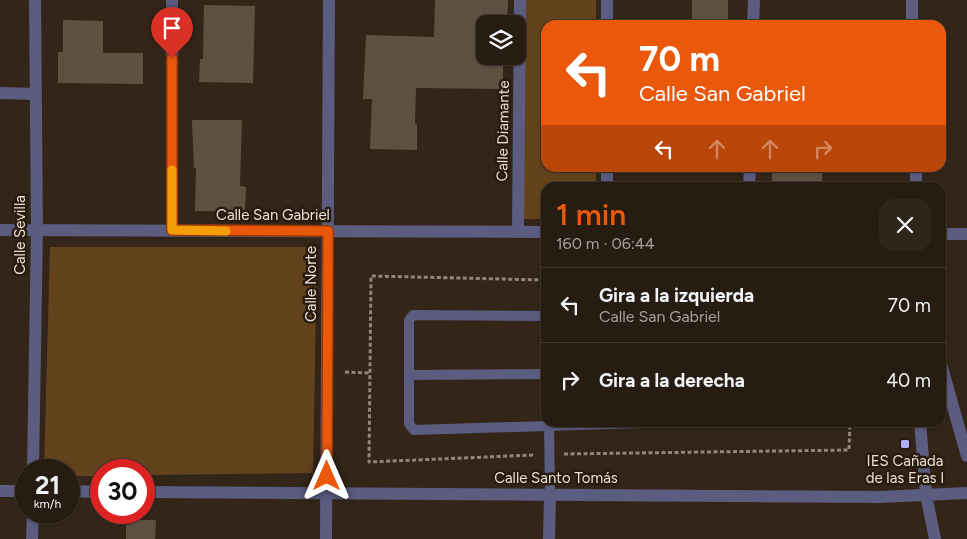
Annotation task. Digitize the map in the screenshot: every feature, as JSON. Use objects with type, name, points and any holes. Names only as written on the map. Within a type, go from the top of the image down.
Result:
[{"type":"street","name":"Calle Sevilla","points":[[33,459],[37,230],[35,0]]},
{"type":"street","points":[[172,0],[172,230]]},
{"type":"street","name":"Calle Norte","points":[[326,539],[329,0]]},
{"type":"street","name":"Calle Diamante","points":[[518,232],[520,0]]},
{"type":"street","points":[[607,0],[607,20]]},
{"type":"street","points":[[753,20],[754,0]]},
{"type":"street","points":[[912,0],[912,20]]},
{"type":"street","points":[[0,93],[36,94]]},
{"type":"street","name":"Calle San Gabriel","points":[[0,230],[541,232]]},
{"type":"street","points":[[946,234],[967,234]]},
{"type":"street","points":[[946,382],[967,456]]},
{"type":"street","points":[[920,427],[926,495],[935,539]]},
{"type":"street","points":[[0,491],[15,491]]},
{"type":"street","name":"Calle Santo Tomás","points":[[155,492],[860,497],[967,493]]},
{"type":"street","points":[[549,539],[550,495]]},
{"type":"street","points":[[32,524],[32,539]]},
{"type":"lane","points":[[541,316],[413,315],[409,320],[409,424],[414,430],[541,425]]},
{"type":"lane","points":[[409,375],[541,374]]},
{"type":"lane","points":[[549,427],[550,495]]},
{"type":"path","points":[[541,280],[371,276],[369,462],[549,454],[849,450],[850,427]]},
{"type":"path","points":[[327,372],[371,372]]},
{"type":"shaded area","points":[[525,0],[596,0],[596,20],[541,20],[541,172],[596,172],[596,182],[541,182],[541,219],[523,219],[524,65],[526,65]]},
{"type":"shaded area","points":[[50,247],[317,247],[313,473],[155,475],[155,459],[90,459],[90,476],[80,476],[80,459],[44,459]]},
{"type":"building","points":[[435,0],[508,0],[507,15],[476,15],[476,65],[503,65],[503,89],[416,88],[415,124],[417,124],[417,150],[370,149],[372,99],[363,99],[366,35],[434,37]]},
{"type":"building","points":[[692,0],[728,0],[728,20],[692,20]]},
{"type":"building","points":[[204,5],[255,6],[253,83],[199,82],[200,59],[203,59]]},
{"type":"building","points":[[63,20],[103,21],[103,53],[143,53],[143,84],[58,83],[58,52],[63,52]]},
{"type":"building","points":[[192,120],[242,120],[240,186],[246,187],[245,212],[195,211],[196,168],[194,168]]},
{"type":"building","points":[[772,172],[822,172],[822,182],[772,182]]},
{"type":"building","points":[[156,520],[155,539],[126,539],[126,524],[155,524]]},
{"type":"slow traffic","points":[[172,170],[172,230],[226,231]]},
{"type":"place","name":"IES Cañada de las Eras I","points":[[905,444]]},
{"type":"route","points":[[172,58],[172,230],[328,231],[327,476]]}]
